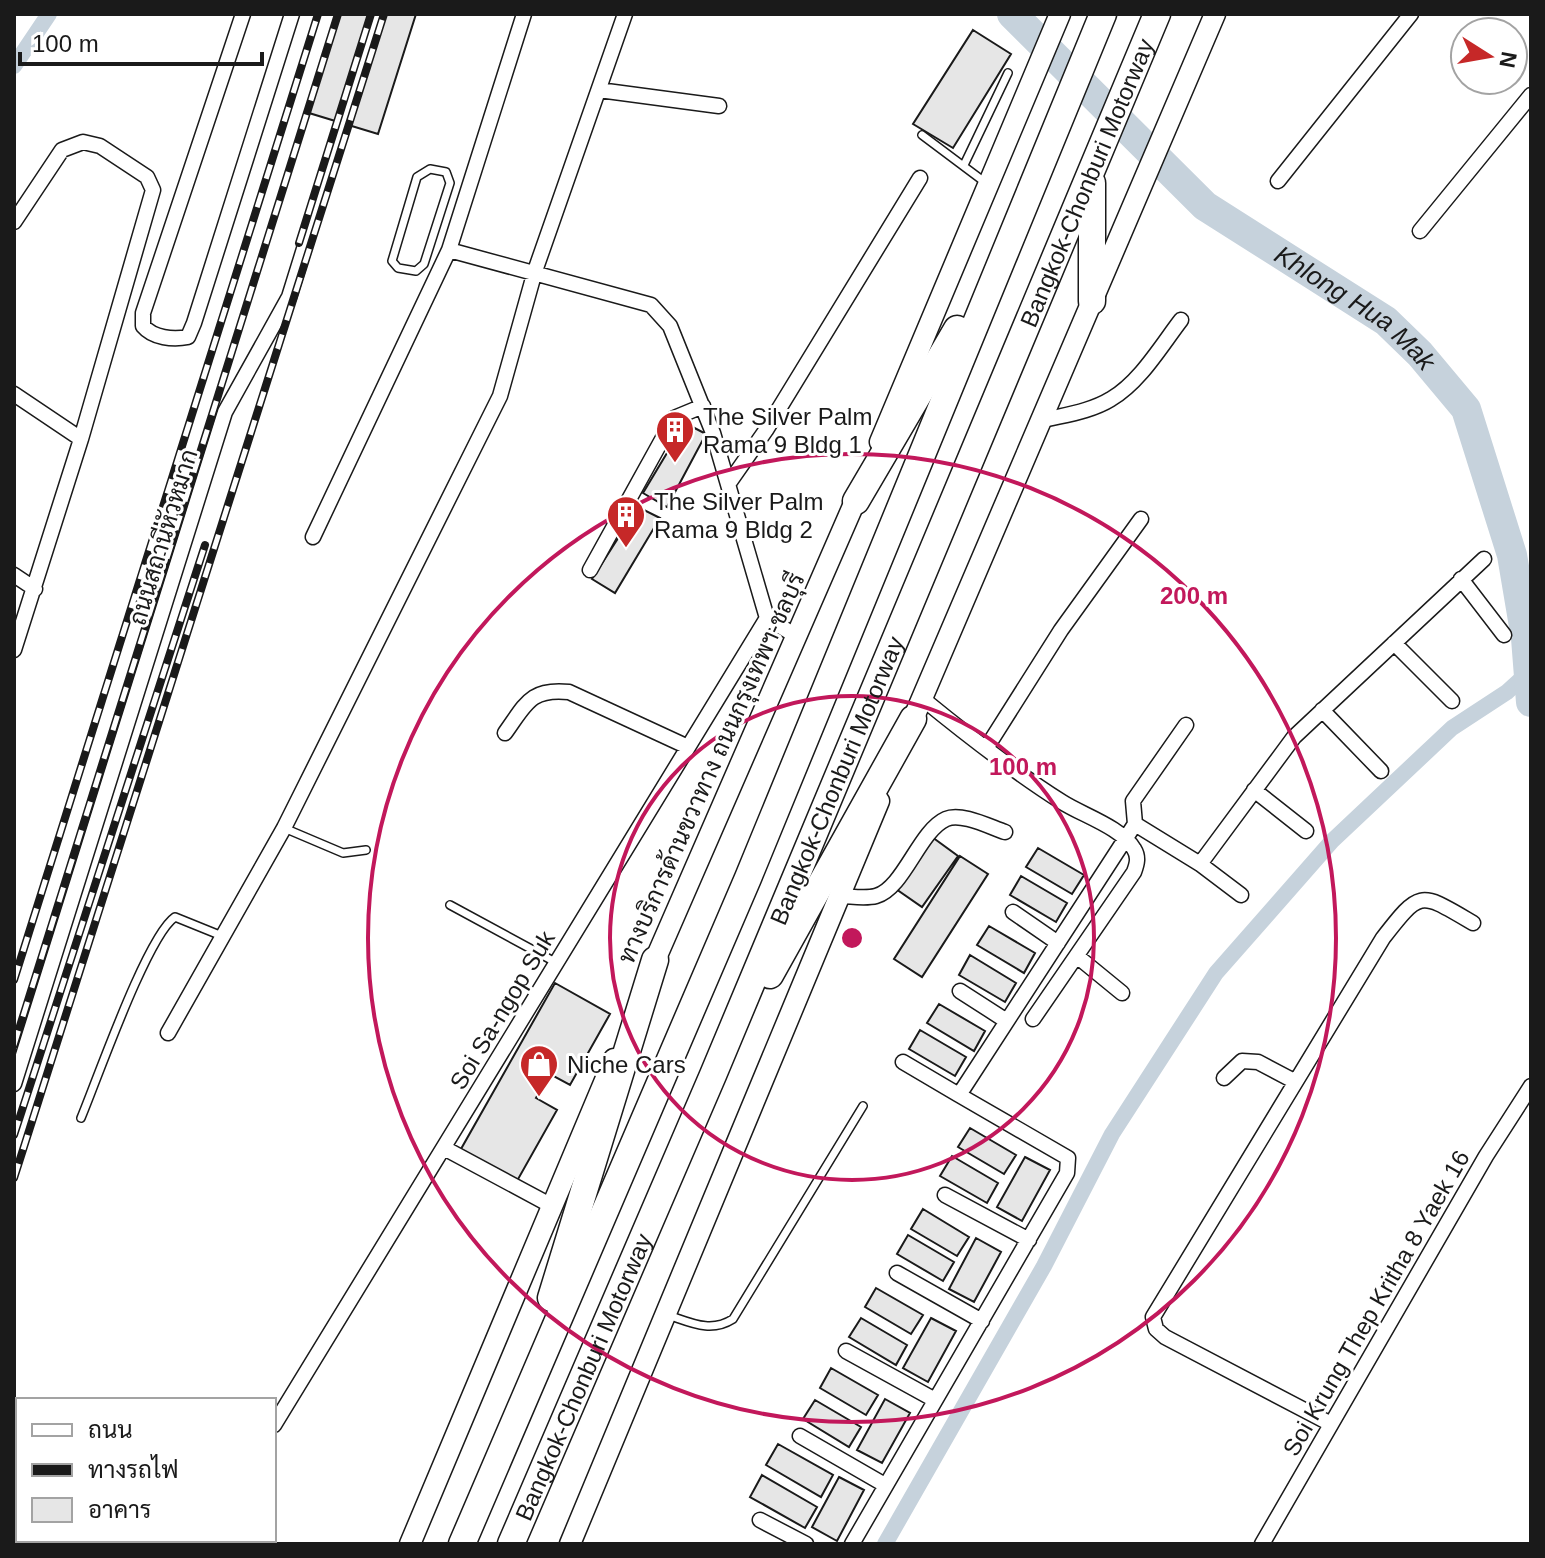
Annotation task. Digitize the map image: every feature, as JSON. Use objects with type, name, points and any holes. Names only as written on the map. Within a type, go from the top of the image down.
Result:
[{"type":"highway","name":"Bangkok-Chonburi Motorway","points":[[462,1544],[748,878],[1103,14]]},
{"type":"highway","name":"Bangkok-Chonburi Motorway","points":[[511,1544],[713,1075],[1157,14]]},
{"type":"highway","points":[[1092,171],[1092,301]]},
{"type":"highway","points":[[856,501],[1014,233]]},
{"type":"highway","points":[[713,1075],[918,709]]},
{"type":"highway","points":[[511,1428],[655,960]]},
{"type":"highway","points":[[532,1544],[552,1446]]},
{"type":"main road","name":"ทางบริการด้านขวาทาง ถนนกรุงเทพฯ-ชลบุรี","points":[[410,1544],[655,960],[856,501],[986,183],[1060,14]]},
{"type":"main road","points":[[570,1544],[839,896],[1215,14]]},
{"type":"street","points":[[243,14],[143,313],[143,326],[149,333],[176,339],[188,337],[292,14]]},
{"type":"street","name":"ถนนสถานีหัวหมาก","points":[[14,1084],[225,412],[289,297],[377,14]]},
{"type":"street","points":[[313,537],[449,250],[524,14]]},
{"type":"street","points":[[168,1033],[284,828],[500,396],[535,271],[625,14]]},
{"type":"street","points":[[1278,181],[1411,14]]},
{"type":"street","points":[[599,90],[719,106]]},
{"type":"street","points":[[1420,231],[1531,95]]},
{"type":"street","points":[[14,222],[62,150],[83,142],[100,146],[147,177],[153,190],[81,439],[14,650]]},
{"type":"street","points":[[729,483],[766,430],[920,178]]},
{"type":"street","points":[[449,250],[651,305],[670,326],[703,406],[729,483],[767,618],[796,636]]},
{"type":"street","points":[[1040,421],[1089,409],[1112,399],[1133,380],[1181,320]]},
{"type":"street","points":[[14,394],[81,439]]},
{"type":"street","points":[[590,570],[674,418],[703,406]]},
{"type":"street","points":[[987,747],[1061,630],[1141,519]]},
{"type":"street","points":[[1200,864],[1294,737],[1484,559]]},
{"type":"street","points":[[14,575],[35,589]]},
{"type":"street","points":[[1461,579],[1504,635]]},
{"type":"street","name":"Soi Sa-ngop Suk","points":[[276,1422],[767,618]]},
{"type":"street","points":[[1394,643],[1452,701]]},
{"type":"street","points":[[505,733],[533,695],[550,690],[569,692],[688,747]]},
{"type":"street","points":[[918,709],[987,747],[1062,802],[1125,839],[1135,850],[1138,862],[1078,957],[1033,1019]]},
{"type":"street","points":[[1322,710],[1381,771]]},
{"type":"street","points":[[959,1095],[1135,824],[1133,801],[1186,725]]},
{"type":"street","points":[[1254,790],[1306,831]]},
{"type":"street","points":[[839,896],[877,896],[887,889],[932,831],[947,818],[960,818],[1005,832]]},
{"type":"street","points":[[1135,824],[1200,864],[1241,895]]},
{"type":"street","points":[[1331,1424],[1165,1337],[1156,1329],[1153,1317],[1383,938],[1413,901],[1429,900],[1473,923]]},
{"type":"street","points":[[1013,912],[1058,943]]},
{"type":"street","points":[[1078,957],[1122,993]]},
{"type":"street","points":[[960,991],[1005,1020]]},
{"type":"street","points":[[1224,1078],[1242,1061],[1251,1060],[1294,1081]]},
{"type":"street","points":[[852,1544],[1067,1173],[1068,1158],[903,1062]]},
{"type":"street","name":"Soi Krung Thep Kritha 8 Yaek 16","points":[[1262,1544],[1486,1156],[1531,1086]]},
{"type":"street","points":[[444,1148],[552,1206]]},
{"type":"street","points":[[945,1195],[1029,1240]]},
{"type":"street","points":[[897,1273],[982,1321]]},
{"type":"street","points":[[846,1351],[935,1400]]},
{"type":"street","points":[[800,1436],[885,1485]]},
{"type":"street","points":[[760,1520],[806,1544]]},
{"type":"lane","points":[[964,165],[1008,73]]},
{"type":"lane","points":[[922,135],[986,183]]},
{"type":"lane","points":[[430,169],[446,172],[450,183],[421,269],[398,268],[392,261],[417,177],[430,169]]},
{"type":"lane","points":[[450,183],[462,186],[468,196]]},
{"type":"lane","points":[[284,828],[343,853],[366,850]]},
{"type":"lane","points":[[450,905],[557,963]]},
{"type":"lane","points":[[81,1118],[147,960],[167,922],[175,917],[187,920],[224,937]]},
{"type":"lane","points":[[666,1315],[707,1328],[721,1327],[733,1319],[863,1106]]},
{"type":"building","points":[[340,14],[416,14],[378,134],[309,113]]},
{"type":"building","points":[[973,30],[1011,54],[953,148],[913,124]]},
{"type":"building","name":"The Silver Palm Rama 9 Bldg 1","points":[[685,423],[706,434],[667,507],[643,493]]},
{"type":"building","name":"The Silver Palm Rama 9 Bldg 2","points":[[638,507],[660,518],[615,593],[592,579]]},
{"type":"building","points":[[932,837],[958,856],[922,907],[896,889]]},
{"type":"building","points":[[1038,848],[1084,875],[1072,894],[1026,867]]},
{"type":"building","points":[[960,856],[988,874],[922,977],[894,959]]},
{"type":"building","points":[[1021,876],[1067,903],[1056,922],[1010,895]]},
{"type":"building","points":[[989,926],[1035,953],[1024,973],[977,945]]},
{"type":"building","points":[[970,955],[1016,983],[1005,1002],[959,975]]},
{"type":"building","points":[[555,983],[610,1014],[570,1085],[550,1074],[536,1098],[557,1110],[517,1181],[461,1149]]},
{"type":"building","points":[[939,1004],[985,1031],[974,1051],[927,1023]]},
{"type":"building","points":[[920,1030],[966,1057],[955,1076],[909,1049]]},
{"type":"building","points":[[970,1128],[1016,1155],[1004,1174],[958,1147]]},
{"type":"building","points":[[952,1156],[998,1183],[987,1203],[940,1176]]},
{"type":"building","points":[[1025,1157],[1050,1170],[1022,1221],[997,1207]]},
{"type":"building","points":[[923,1209],[969,1237],[957,1256],[911,1229]]},
{"type":"building","points":[[908,1235],[954,1262],[943,1281],[897,1254]]},
{"type":"building","points":[[976,1238],[1001,1252],[974,1302],[949,1289]]},
{"type":"building","points":[[876,1288],[923,1315],[911,1334],[865,1307]]},
{"type":"building","points":[[861,1318],[907,1345],[896,1365],[849,1337]]},
{"type":"building","points":[[931,1318],[956,1331],[928,1382],[903,1368]]},
{"type":"building","points":[[831,1368],[878,1395],[866,1415],[820,1388]]},
{"type":"building","points":[[885,1399],[910,1413],[882,1463],[857,1450]]},
{"type":"building","points":[[815,1400],[861,1427],[849,1447],[803,1419]]},
{"type":"building","points":[[778,1444],[833,1475],[821,1497],[766,1465]]},
{"type":"building","points":[[762,1475],[817,1507],[805,1528],[750,1497]]},
{"type":"building","points":[[839,1477],[864,1490],[837,1541],[812,1527]]},
{"type":"waterway","points":[[14,66],[49,14]]},
{"type":"waterway","name":"Khlong Hua Mak","points":[[1012,14],[1205,206],[1386,321],[1420,354],[1466,409],[1512,555],[1526,638],[1531,702]]},
{"type":"waterway","points":[[885,1544],[1044,1266],[1112,1134],[1216,973],[1332,841],[1452,728],[1507,692],[1529,672]]},
{"type":"railway","points":[[14,980],[318,14]]},
{"type":"railway","points":[[14,1045],[338,14]]},
{"type":"railway","points":[[299,243],[371,14]]},
{"type":"railway","points":[[14,1178],[384,14]]},
{"type":"railway","points":[[14,1135],[205,545]]},
{"type":"place","name":"The Silver Palm Rama 9 Bldg 1","points":[[675,464]]},
{"type":"place","name":"The Silver Palm Rama 9 Bldg 2","points":[[626,549]]},
{"type":"place","name":"Niche Cars","points":[[539,1098]]}]
